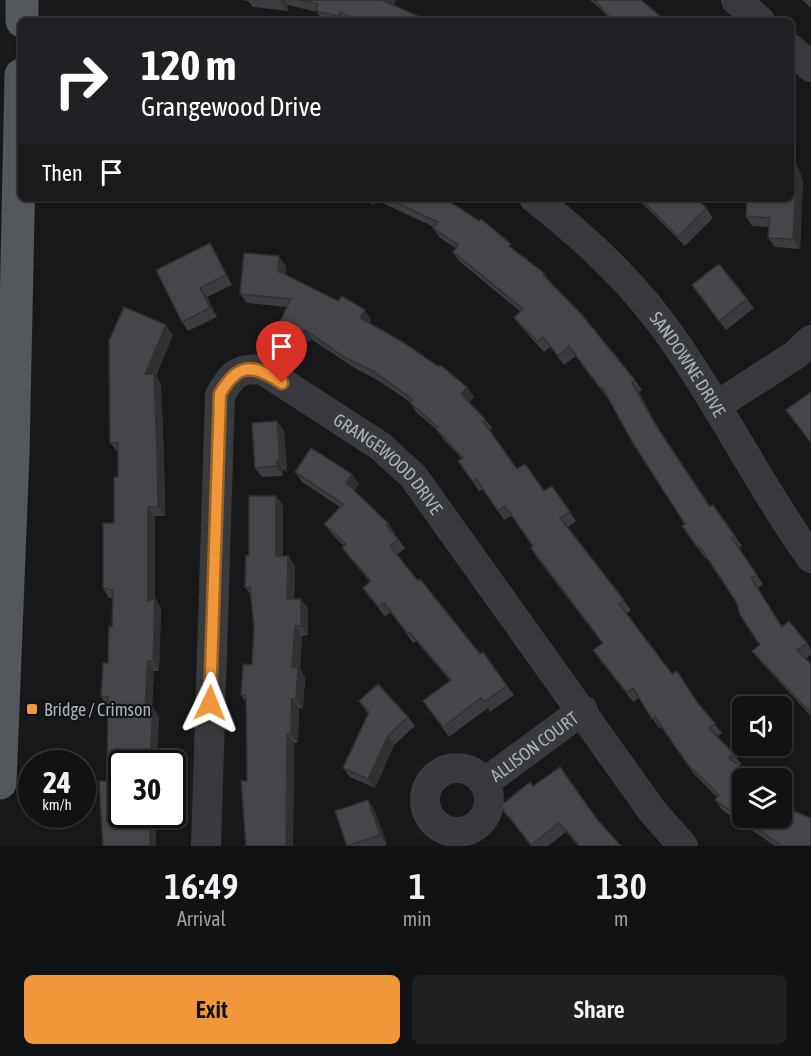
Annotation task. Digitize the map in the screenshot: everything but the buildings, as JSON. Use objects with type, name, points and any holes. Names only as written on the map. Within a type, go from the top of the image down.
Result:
[{"type":"main road","points":[[22,0],[22,18]]},
{"type":"main road","points":[[0,783],[2,650],[12,501],[18,201]]},
{"type":"street","points":[[736,0],[757,18]]},
{"type":"street","points":[[794,52],[811,67]]},
{"type":"street","name":"SANDOWNE DRIVE","points":[[538,201],[582,236],[624,277],[677,344],[811,558]]},
{"type":"street","points":[[716,406],[795,355],[811,340]]},
{"type":"street","name":"GRANGEWOOD DRIVE","points":[[206,846],[220,394],[230,378],[248,368],[263,370],[398,460],[413,476],[583,710],[653,812],[683,846]]},
{"type":"street","name":"ALLISON COURT","points":[[484,783],[583,710]]},
{"type":"place","name":"Bridge / Crimson","points":[[32,709]]},
{"type":"route","points":[[210,703],[220,394],[230,378],[248,368],[263,370],[282,383]]}]
